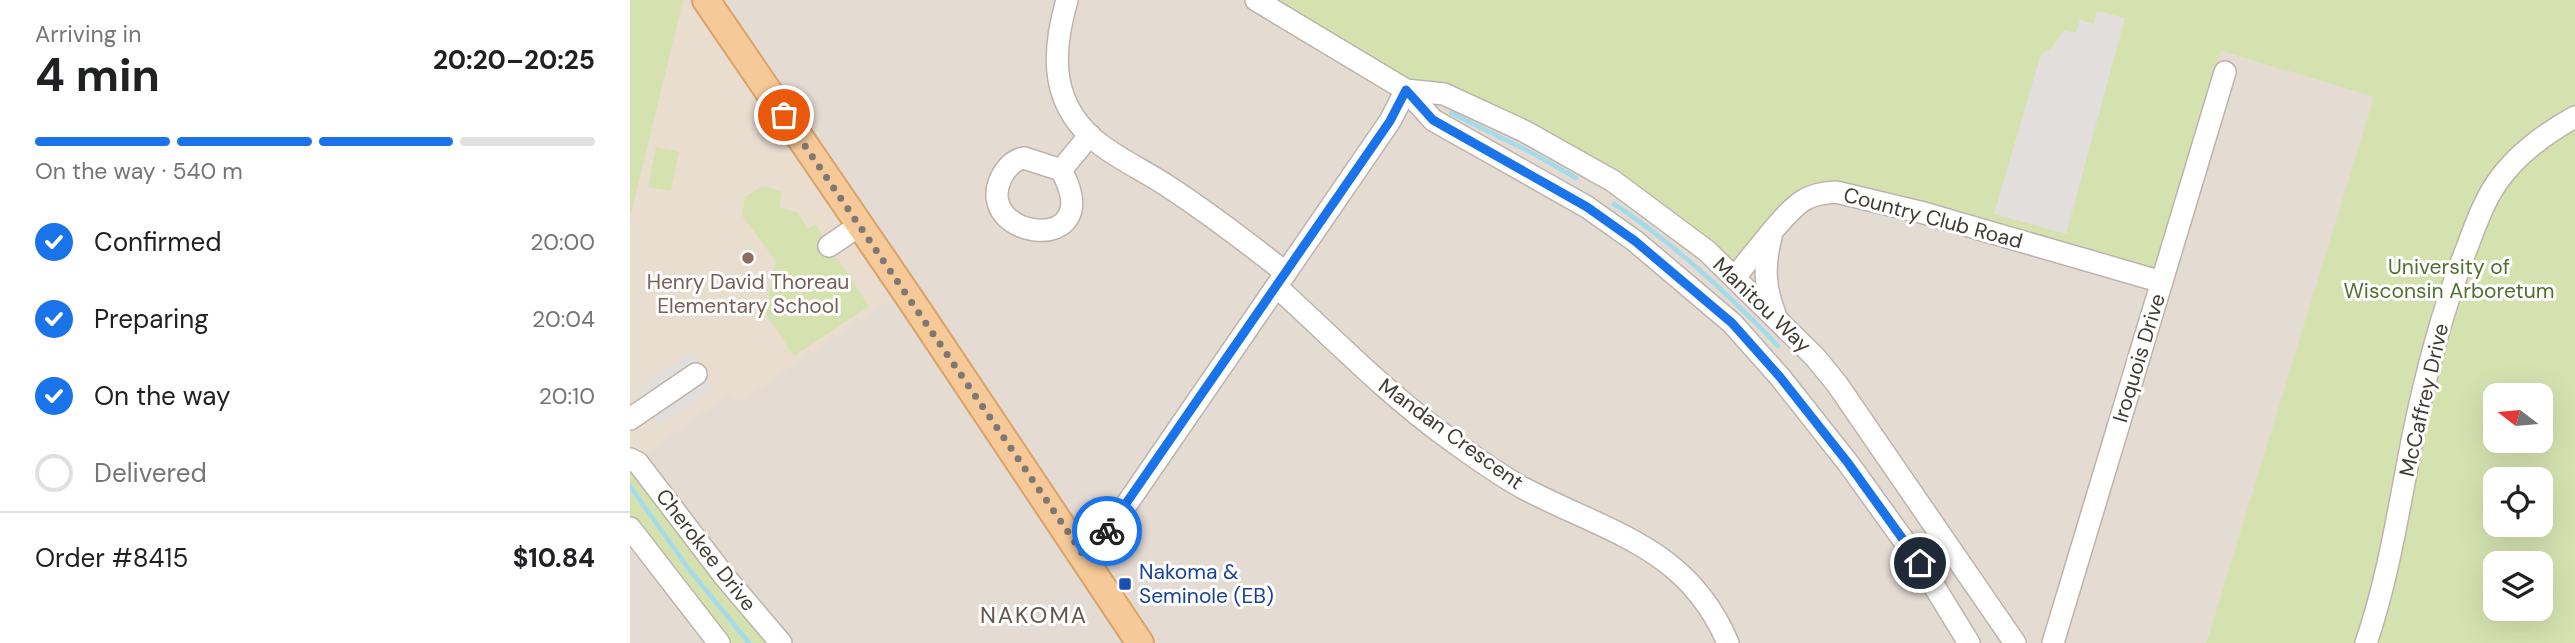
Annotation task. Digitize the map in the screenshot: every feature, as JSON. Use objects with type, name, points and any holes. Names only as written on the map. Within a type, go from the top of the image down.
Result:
[{"type":"main road","points":[[706,0],[1083,554],[1140,643]]},
{"type":"street","name":"Mandan Crescent","points":[[1067,0],[1058,32],[1057,79],[1075,122],[1101,145],[1210,214],[1281,280],[1374,379],[1448,438],[1524,488],[1626,536],[1668,562],[1705,601],[1728,643]]},
{"type":"street","name":"Manitou Way","points":[[1256,0],[1406,90],[1433,120],[1587,207],[1635,241],[1732,323],[1780,377],[1848,463],[1920,563],[1969,643]]},
{"type":"street","name":"Iroquois Drive","points":[[2053,643],[2225,72]]},
{"type":"street","points":[[1083,554],[1111,527],[1390,121],[1406,90]]},
{"type":"street","name":"Manitou Way","points":[[1406,90],[1444,94],[1524,131],[1613,181],[1707,251],[1777,319],[1838,384],[2015,643]]},
{"type":"street","name":"McCaffrey Drive","points":[[2366,643],[2385,582],[2424,383],[2455,279],[2475,228],[2497,182],[2523,152],[2575,117]]},
{"type":"street","points":[[1061,170],[1090,135]]},
{"type":"street","name":"Country Club Road","points":[[1735,277],[1803,200],[1821,193],[1836,192],[1924,213],[2162,282]]},
{"type":"street","points":[[829,246],[860,225]]},
{"type":"street","points":[[1772,233],[1764,274],[1777,319]]},
{"type":"street","points":[[630,419],[696,374]]},
{"type":"street","name":"Cherokee Drive","points":[[630,459],[638,463],[725,577],[781,643]]},
{"type":"street","points":[[630,528],[719,643]]},
{"type":"shaded area","name":"NAKOMA","points":[[630,0],[1256,0],[1821,193],[2039,246],[2067,242],[2155,268],[2221,51],[2375,97],[2206,643],[630,643]]},
{"type":"shaded area","name":"Henry David Thoreau Elementary School","points":[[683,0],[687,0],[813,177],[891,299],[738,403],[730,394],[642,456],[630,445],[630,218]]},
{"type":"shaded area","points":[[2097,11],[2125,18],[2066,234],[1994,214],[2041,54],[2051,49],[2064,30],[2076,33],[2080,20],[2094,24]]},
{"type":"shaded area","points":[[690,352],[714,388],[659,425],[636,389]]},
{"type":"green space","points":[[630,0],[683,0],[630,218]]},
{"type":"green space","name":"University of Wisconsin Arboretum","points":[[1256,0],[2575,0],[2575,643],[2206,643],[2374,97],[2221,51],[2155,268],[2067,242],[2039,246],[1821,193],[1735,277],[1580,162],[1406,90]]},
{"type":"green space","points":[[656,147],[679,152],[671,191],[648,187]]},
{"type":"green space","points":[[762,186],[782,191],[779,207],[798,213],[808,229],[815,224],[869,306],[794,356],[765,313],[776,261],[742,216],[745,197]]},
{"type":"green space","points":[[630,469],[769,643],[727,643],[630,517]]},
{"type":"waterway","points":[[1451,113],[1576,178]]},
{"type":"waterway","points":[[1614,204],[1637,219],[1700,270],[1778,346]]},
{"type":"waterway","points":[[630,486],[688,568],[749,643]]},
{"type":"way so far","points":[[784,115],[1083,554],[1107,531]]},
{"type":"place","name":"Henry David Thoreau Elementary School","points":[[748,258]]},
{"type":"place","name":"Nakoma & Seminole (EB)","points":[[1125,584]]},
{"type":"district","name":"NAKOMA","points":[[1034,615]]},
{"type":"route","points":[[1107,531],[1390,121],[1406,90],[1433,120],[1587,207],[1635,241],[1732,323],[1780,377],[1848,463],[1920,563]]}]
